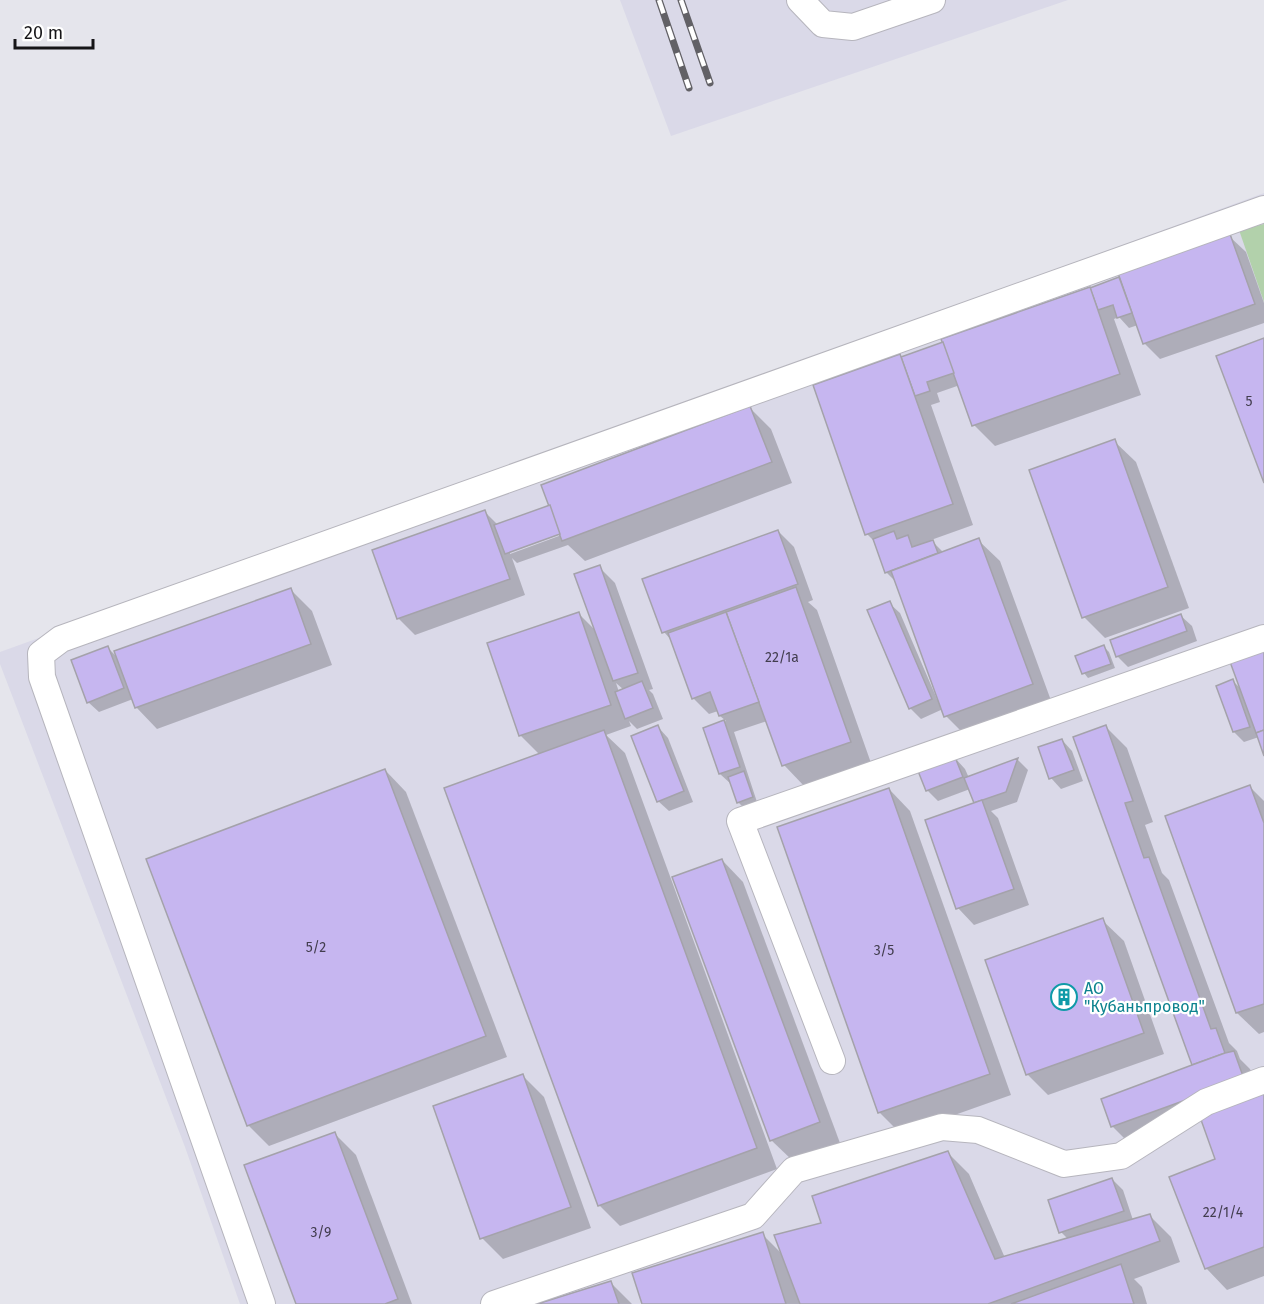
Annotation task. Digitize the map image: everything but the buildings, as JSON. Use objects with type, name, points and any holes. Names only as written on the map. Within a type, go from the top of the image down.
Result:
[{"type":"lane","points":[[800,0],[823,24],[853,27],[932,0]]},
{"type":"lane","points":[[262,1304],[42,677],[41,654],[60,639],[1264,209]]},
{"type":"lane","points":[[832,1061],[740,821],[1264,638]]},
{"type":"lane","points":[[494,1304],[753,1216],[794,1170],[942,1127],[978,1130],[1064,1164],[1121,1156],[1206,1102],[1264,1080]]},
{"type":"shaded area","points":[[620,0],[1068,0],[671,136]]},
{"type":"shaded area","points":[[1264,193],[1264,1304],[240,1304],[185,1147],[0,664],[0,652],[760,378]]},
{"type":"green space","points":[[1264,224],[1264,302],[1239,230]]},
{"type":"railway","points":[[659,0],[689,88]]},
{"type":"railway","points":[[681,0],[710,83]]},
{"type":"place","name":"АО \"Кубаньпровод\"","points":[[1064,997]]}]
